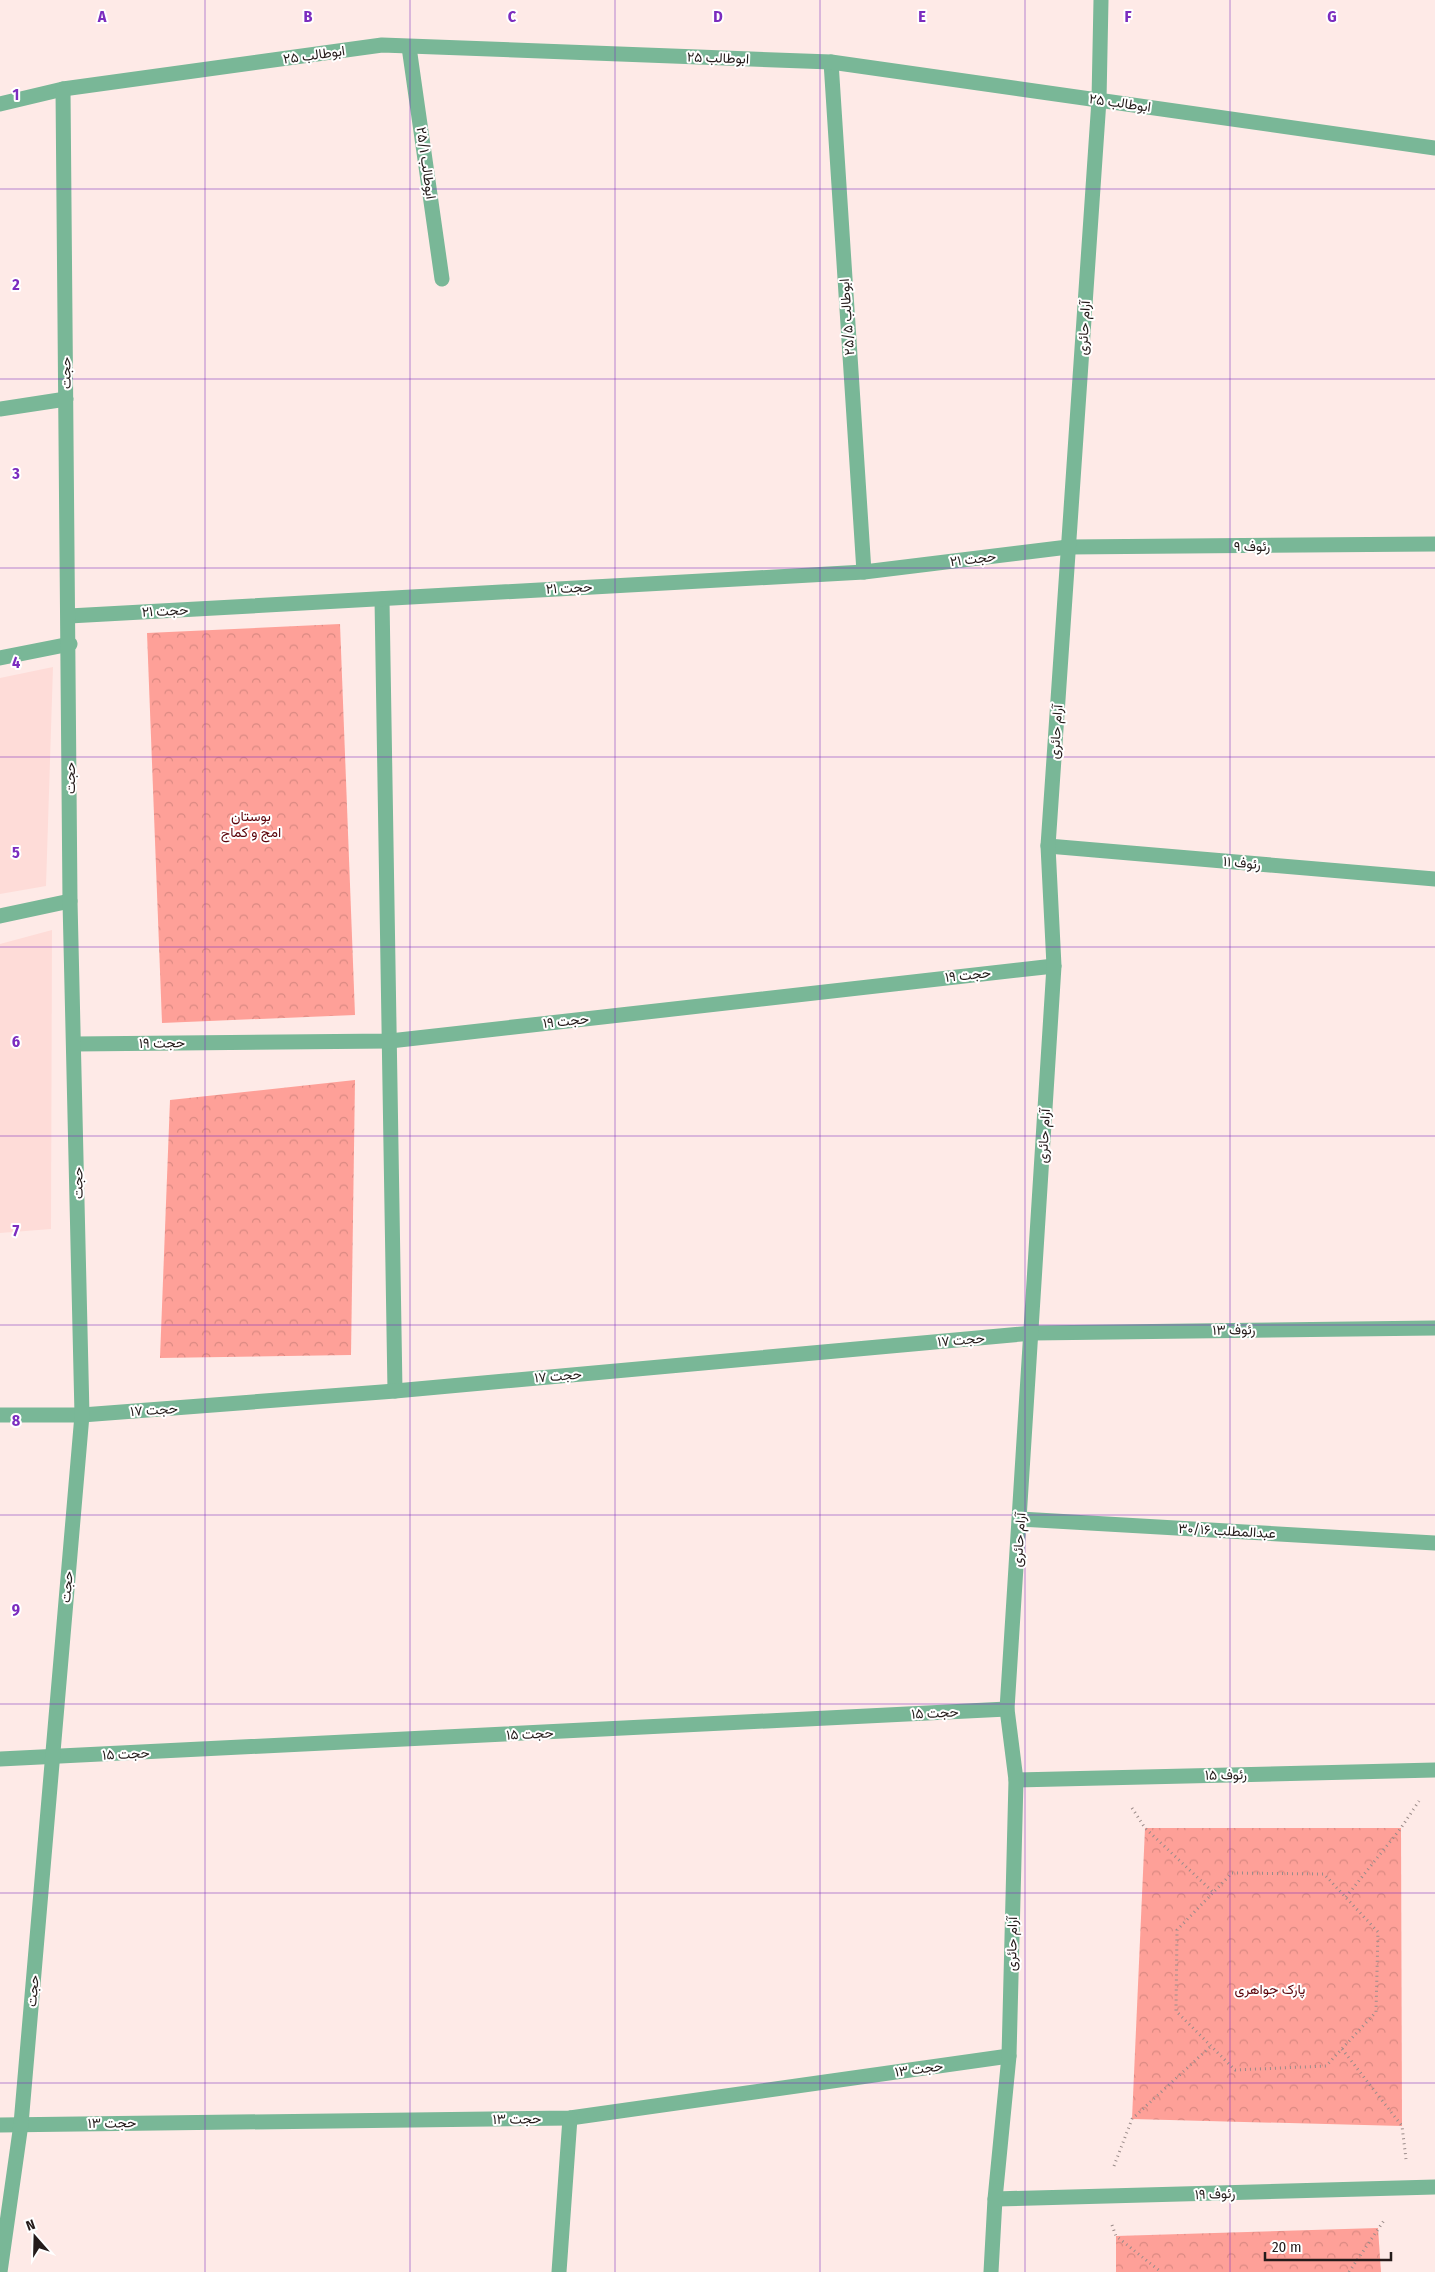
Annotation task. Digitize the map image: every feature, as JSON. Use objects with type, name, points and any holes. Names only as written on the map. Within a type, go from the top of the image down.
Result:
[{"type":"street","name":"آرام حائری","points":[[991,2272],[995,2199],[1009,2056],[1016,1780],[1007,1709],[1054,966],[1048,846],[1099,100],[1101,0]]},
{"type":"street","name":"ابوطالب ۲۵","points":[[0,104],[63,89],[382,46],[830,62],[1435,148]]},
{"type":"street","name":"ابوطالب ۲۵/۱","points":[[410,47],[442,278]]},
{"type":"street","name":"ابوطالب ۲۵/۵","points":[[830,62],[864,572]]},
{"type":"street","name":"حجت","points":[[0,2272],[21,2124],[82,1415],[75,1044],[70,901],[70,644],[63,89]]},
{"type":"street","points":[[0,409],[66,399]]},
{"type":"street","name":"رئوف ۹","points":[[1068,547],[1435,544]]},
{"type":"street","name":"حجت ۲۱","points":[[69,616],[864,572],[1068,547]]},
{"type":"street","points":[[382,599],[395,1391]]},
{"type":"street","points":[[0,658],[70,644]]},
{"type":"street","name":"رئوف ۱۱","points":[[1048,846],[1435,879]]},
{"type":"street","points":[[0,916],[70,901]]},
{"type":"street","name":"حجت ۱۹","points":[[75,1044],[390,1041],[1054,966]]},
{"type":"street","name":"رئوف ۱۳","points":[[1032,1333],[1435,1328]]},
{"type":"street","name":"حجت ۱۷","points":[[0,1415],[82,1415],[395,1391],[1032,1333]]},
{"type":"street","name":"عبدالمطلب ۳۰/۱۶","points":[[1020,1520],[1435,1542]]},
{"type":"street","name":"حجت ۱۵","points":[[0,1759],[53,1758],[1007,1709]]},
{"type":"street","name":"رئوف ۱۵","points":[[1016,1780],[1435,1770]]},
{"type":"street","name":"حجت ۱۳","points":[[0,2125],[570,2118],[1009,2056]]},
{"type":"street","points":[[559,2272],[570,2118]]},
{"type":"street","name":"رئوف ۱۹","points":[[995,2199],[1102,2198],[1435,2188]]},
{"type":"path","points":[[1112,1777],[1145,1828],[1213,1892]]},
{"type":"path","points":[[1346,1897],[1401,1828],[1420,1799]]},
{"type":"path","points":[[1232,1873],[1324,1874],[1378,1932],[1376,2012],[1326,2066],[1235,2070],[1176,2011],[1177,1930],[1213,1892],[1232,1873]]},
{"type":"path","points":[[1161,2272],[1116,2236],[1102,2198],[1132,2119],[1211,2046]]},
{"type":"path","points":[[1342,2049],[1402,2126],[1410,2188],[1378,2228],[1349,2272]]},
{"type":"shaded area","points":[[53,667],[46,886],[0,894],[0,678]]},
{"type":"shaded area","points":[[52,930],[51,1229],[0,1233],[0,944]]},
{"type":"green space","name":"بوستان امج و کماج","points":[[340,624],[355,1015],[162,1023],[147,633]]},
{"type":"green space","points":[[355,1080],[351,1355],[160,1358],[170,1100]]},
{"type":"green space","name":"پارک جواهری","points":[[1145,1828],[1401,1828],[1402,2126],[1132,2119]]},
{"type":"green space","points":[[1378,2228],[1381,2272],[1116,2272],[1116,2236]]}]
